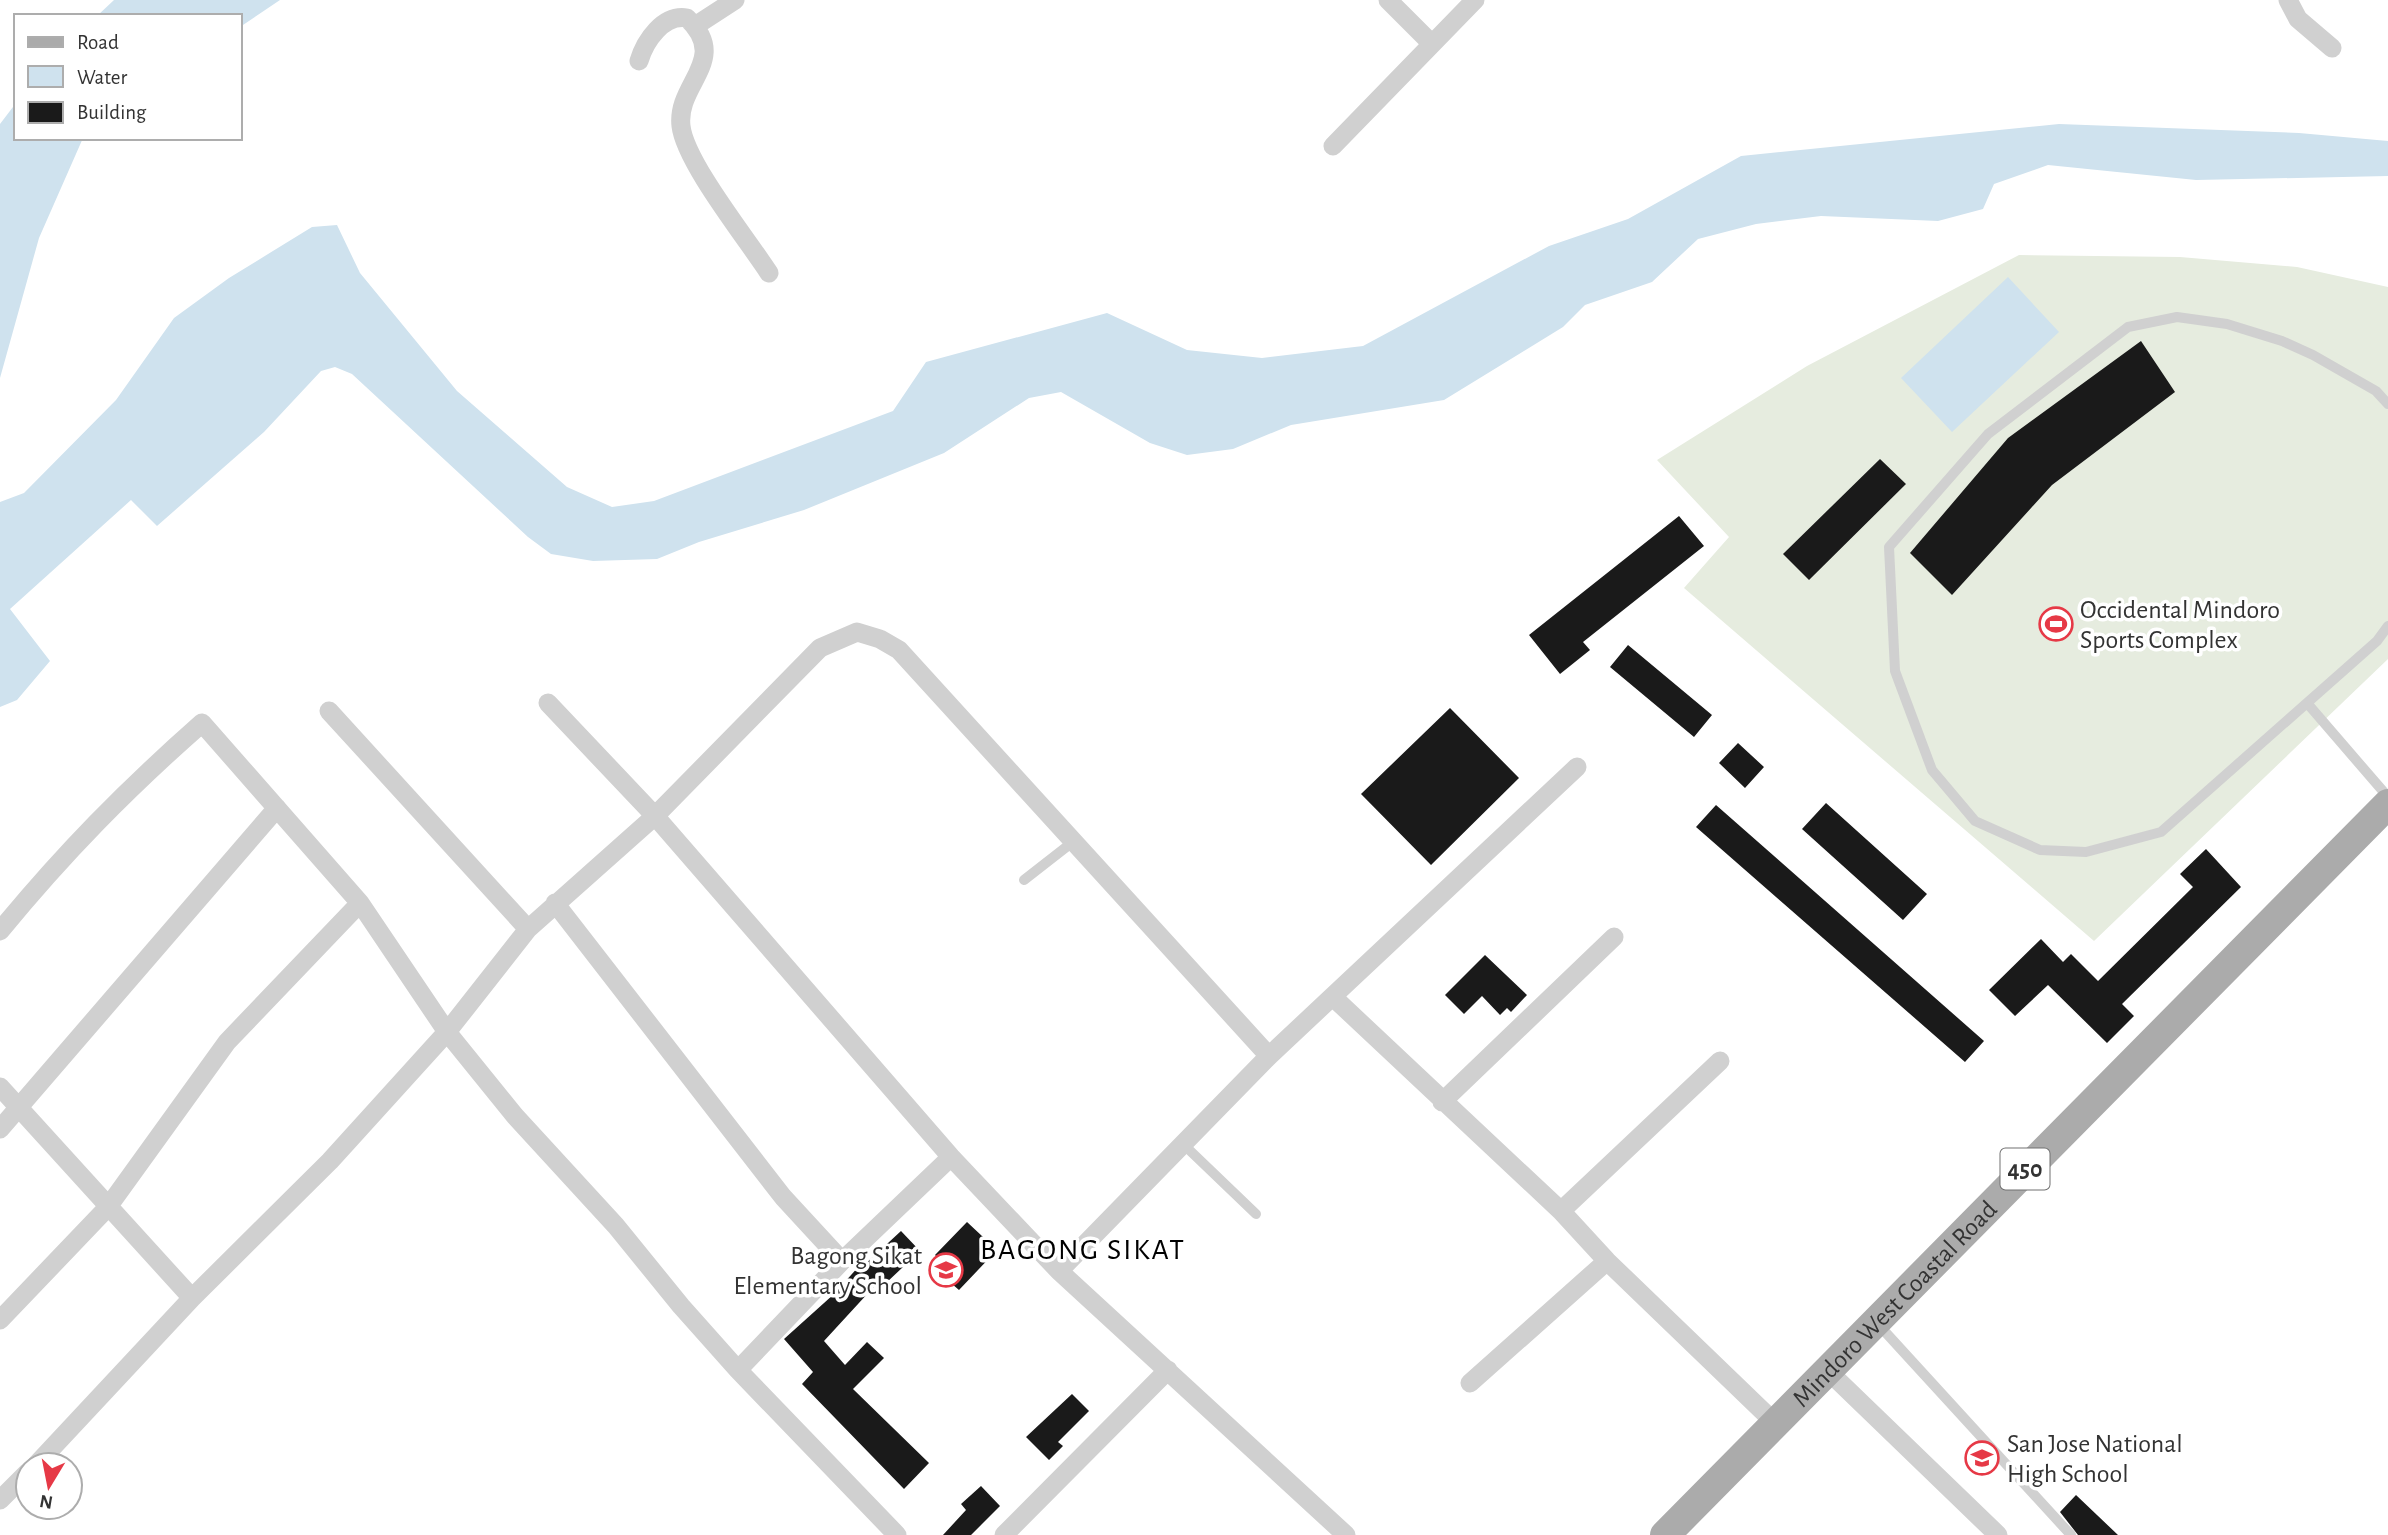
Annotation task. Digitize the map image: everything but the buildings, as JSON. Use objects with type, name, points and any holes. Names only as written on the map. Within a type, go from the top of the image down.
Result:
[{"type":"main road","name":"Mindoro West Coastal Road","points":[[1665,1535],[1826,1369],[2388,804]]},
{"type":"street","points":[[695,26],[735,0]]},
{"type":"street","points":[[1388,0],[1432,44]]},
{"type":"street","points":[[1333,146],[1475,0]]},
{"type":"street","points":[[2288,0],[2298,19],[2332,48]]},
{"type":"street","points":[[639,61],[651,34],[675,19],[687,18],[695,26],[705,49],[702,65],[683,104],[681,129],[694,159],[769,273]]},
{"type":"street","points":[[49,1451],[192,1298],[330,1161],[447,1032],[528,929],[655,816],[820,648],[857,632],[880,639],[899,650],[1269,1056]]},
{"type":"street","points":[[548,703],[655,816],[951,1157],[1059,1271],[1346,1535]]},
{"type":"street","points":[[330,711],[528,929]]},
{"type":"street","points":[[0,931],[63,855],[130,786],[202,723],[360,902],[447,1032],[515,1116],[616,1226],[681,1306],[738,1370],[897,1535]]},
{"type":"street","points":[[1059,1271],[1269,1056],[1334,998],[1577,767]]},
{"type":"street","points":[[0,1129],[277,808]]},
{"type":"street","points":[[0,1320],[108,1207],[227,1042],[360,902]]},
{"type":"street","points":[[555,903],[783,1197],[842,1261]]},
{"type":"street","points":[[1442,1102],[1614,937]]},
{"type":"street","points":[[1334,998],[1442,1102],[1562,1211],[1607,1261],[1774,1423]]},
{"type":"street","points":[[1562,1211],[1720,1061]]},
{"type":"street","points":[[0,1087],[192,1298]]},
{"type":"street","points":[[738,1370],[842,1261],[951,1157]]},
{"type":"street","points":[[1470,1383],[1607,1261]]},
{"type":"street","points":[[1826,1369],[1998,1535]]},
{"type":"street","points":[[1004,1535],[1168,1370]]},
{"type":"street","points":[[0,1500],[14,1486]]},
{"type":"lane","points":[[2388,404],[2376,391],[2313,355],[2282,341],[2227,324],[2177,317],[2128,327],[1988,434],[1889,547],[1895,671],[1932,769],[1975,821],[2040,850],[2086,852],[2161,832],[2377,641],[2388,626]]},
{"type":"lane","points":[[2307,703],[2388,797]]},
{"type":"lane","points":[[1024,880],[1074,841]]},
{"type":"lane","points":[[1182,1143],[1256,1214]]},
{"type":"lane","points":[[1875,1320],[2071,1535]]},
{"type":"shaded area","name":"Occidental Mindoro Sports Complex","points":[[2019,255],[2180,257],[2297,267],[2388,287],[2388,659],[2094,941],[1684,588],[1729,537],[1657,460],[1807,366]]},
{"type":"water","points":[[114,0],[280,0],[242,26],[242,14],[99,14]]},
{"type":"water","points":[[14,106],[14,140],[82,140],[39,238],[0,378],[0,124]]},
{"type":"water","points":[[2059,124],[2299,133],[2388,141],[2388,176],[2196,180],[2048,165],[1994,184],[1983,209],[1938,221],[1821,216],[1756,224],[1698,239],[1652,282],[1585,305],[1563,327],[1444,400],[1291,425],[1233,449],[1187,455],[1150,443],[1061,392],[1029,398],[944,453],[804,510],[699,542],[657,559],[593,561],[551,554],[528,537],[352,374],[335,367],[321,371],[264,432],[157,526],[131,500],[10,609],[50,661],[17,700],[0,707],[0,502],[24,493],[116,400],[174,318],[229,278],[312,227],[337,225],[360,273],[457,391],[567,487],[612,507],[654,501],[893,411],[926,362],[1107,313],[1187,350],[1262,358],[1363,346],[1549,246],[1628,219],[1741,156]]},
{"type":"water","points":[[2008,277],[2059,332],[1952,432],[1901,378]]},
{"type":"place","name":"Occidental Mindoro Sports Complex","points":[[2056,624]]},
{"type":"place","name":"Bagong Sikat Elementary School","points":[[946,1270]]},
{"type":"place","name":"San Jose National High School","points":[[1982,1458]]},
{"type":"district","name":"BAGONG SIKAT","points":[[1083,1249]]}]
